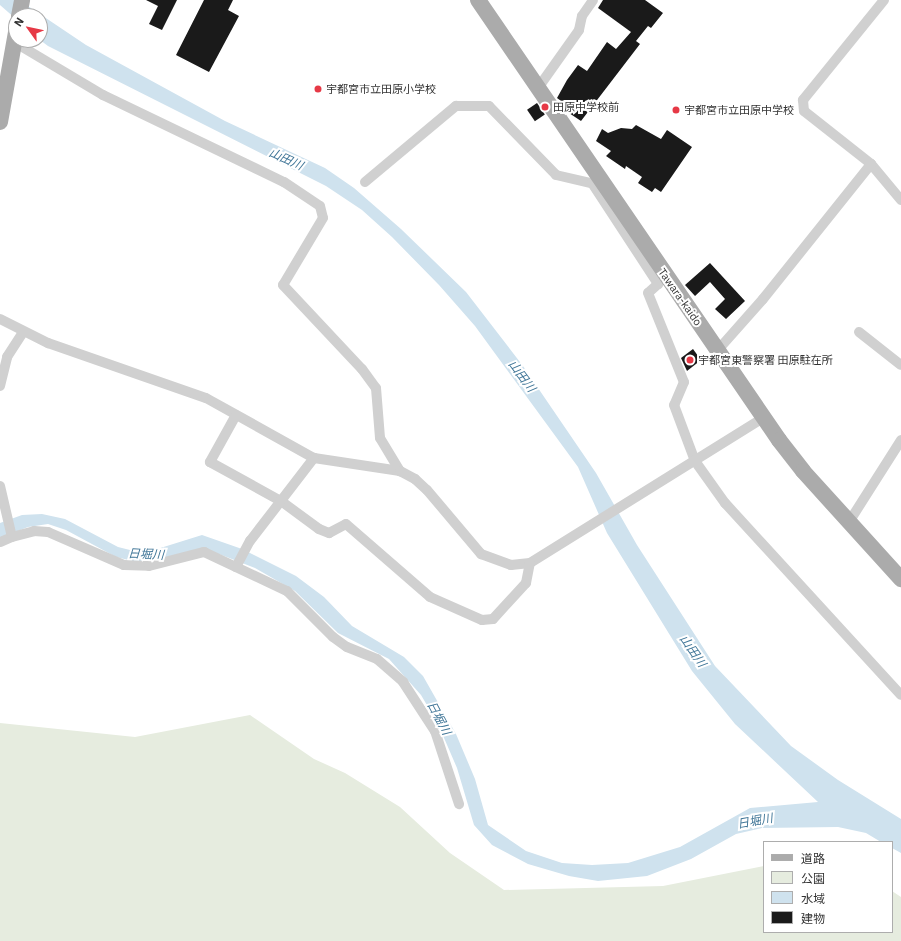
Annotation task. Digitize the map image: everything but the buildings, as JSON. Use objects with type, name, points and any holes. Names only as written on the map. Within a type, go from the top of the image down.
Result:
[{"type":"main road","name":"Tawara-kaido","points":[[478,0],[763,418],[803,471],[901,579]]},
{"type":"main road","points":[[0,122],[13,48]]},
{"type":"street","points":[[538,88],[579,30],[582,16],[593,0]]},
{"type":"street","points":[[884,0],[803,100],[804,111],[871,164],[901,200]]},
{"type":"street","points":[[33,48],[103,95],[284,182],[320,206],[323,218],[283,285],[362,369],[376,388],[380,438],[400,472]]},
{"type":"street","points":[[365,182],[456,106],[489,106],[556,175],[592,183],[658,284],[648,293],[684,382],[674,405],[695,461],[725,503],[901,695]]},
{"type":"street","points":[[717,351],[768,294],[871,164]]},
{"type":"street","points":[[0,320],[23,332],[206,398],[314,458],[400,472],[415,479],[427,490],[481,554],[511,566],[530,564],[763,418]]},
{"type":"street","points":[[0,386],[7,357],[23,332]]},
{"type":"street","points":[[859,332],[901,365]]},
{"type":"street","points":[[236,415],[210,462],[281,501],[319,529],[329,533],[346,524],[430,597],[482,620],[493,618],[526,583],[530,564]]},
{"type":"street","points":[[849,522],[901,440]]},
{"type":"street","points":[[236,567],[250,541],[314,458]]},
{"type":"street","points":[[0,486],[12,537]]},
{"type":"street","points":[[0,542],[34,531],[48,532],[124,565],[149,566],[204,552],[287,591],[333,637],[390,668],[403,682],[435,731],[459,804]]},
{"type":"green space","points":[[250,715],[314,759],[345,773],[400,807],[450,853],[504,890],[663,886],[763,866],[763,933],[893,933],[893,892],[901,897],[901,941],[0,941],[0,723],[135,737]]},
{"type":"water","points":[[0,0],[19,0],[31,8],[8,8],[8,12],[0,5]]},
{"type":"water","points":[[48,19],[86,45],[225,121],[325,168],[354,188],[401,229],[466,292],[523,366],[596,473],[637,545],[715,666],[791,746],[838,780],[901,819],[901,853],[893,849],[893,841],[879,841],[866,833],[838,827],[762,828],[736,834],[691,859],[647,876],[598,881],[569,876],[528,864],[492,845],[474,825],[457,768],[438,724],[421,695],[389,659],[338,633],[295,591],[255,568],[219,554],[182,554],[141,563],[116,557],[66,530],[48,524],[28,527],[0,538],[0,523],[22,515],[42,514],[65,519],[118,547],[130,550],[154,550],[202,535],[242,549],[296,576],[324,597],[352,626],[404,657],[423,676],[456,734],[475,779],[488,825],[526,851],[562,863],[592,865],[628,863],[680,847],[750,808],[818,802],[735,724],[692,671],[607,533],[578,467],[475,326],[439,285],[392,237],[362,210],[326,186],[48,46]]},
{"type":"place","name":"宇都宮市立田原小学校","points":[[318,89]]},
{"type":"place","name":"田原中学校前","points":[[545,107]]},
{"type":"place","name":"宇都宮市立田原中学校","points":[[676,110]]},
{"type":"place","name":"宇都宮東警察署 田原駐在所","points":[[690,360]]},
{"type":"water label","name":"山田川","points":[[286,159]]},
{"type":"water label","name":"山田川","points":[[522,376]]},
{"type":"water label","name":"日堀川","points":[[146,554]]},
{"type":"water label","name":"山田川","points":[[693,651]]},
{"type":"water label","name":"日堀川","points":[[439,718]]},
{"type":"water label","name":"日堀川","points":[[755,821]]}]
